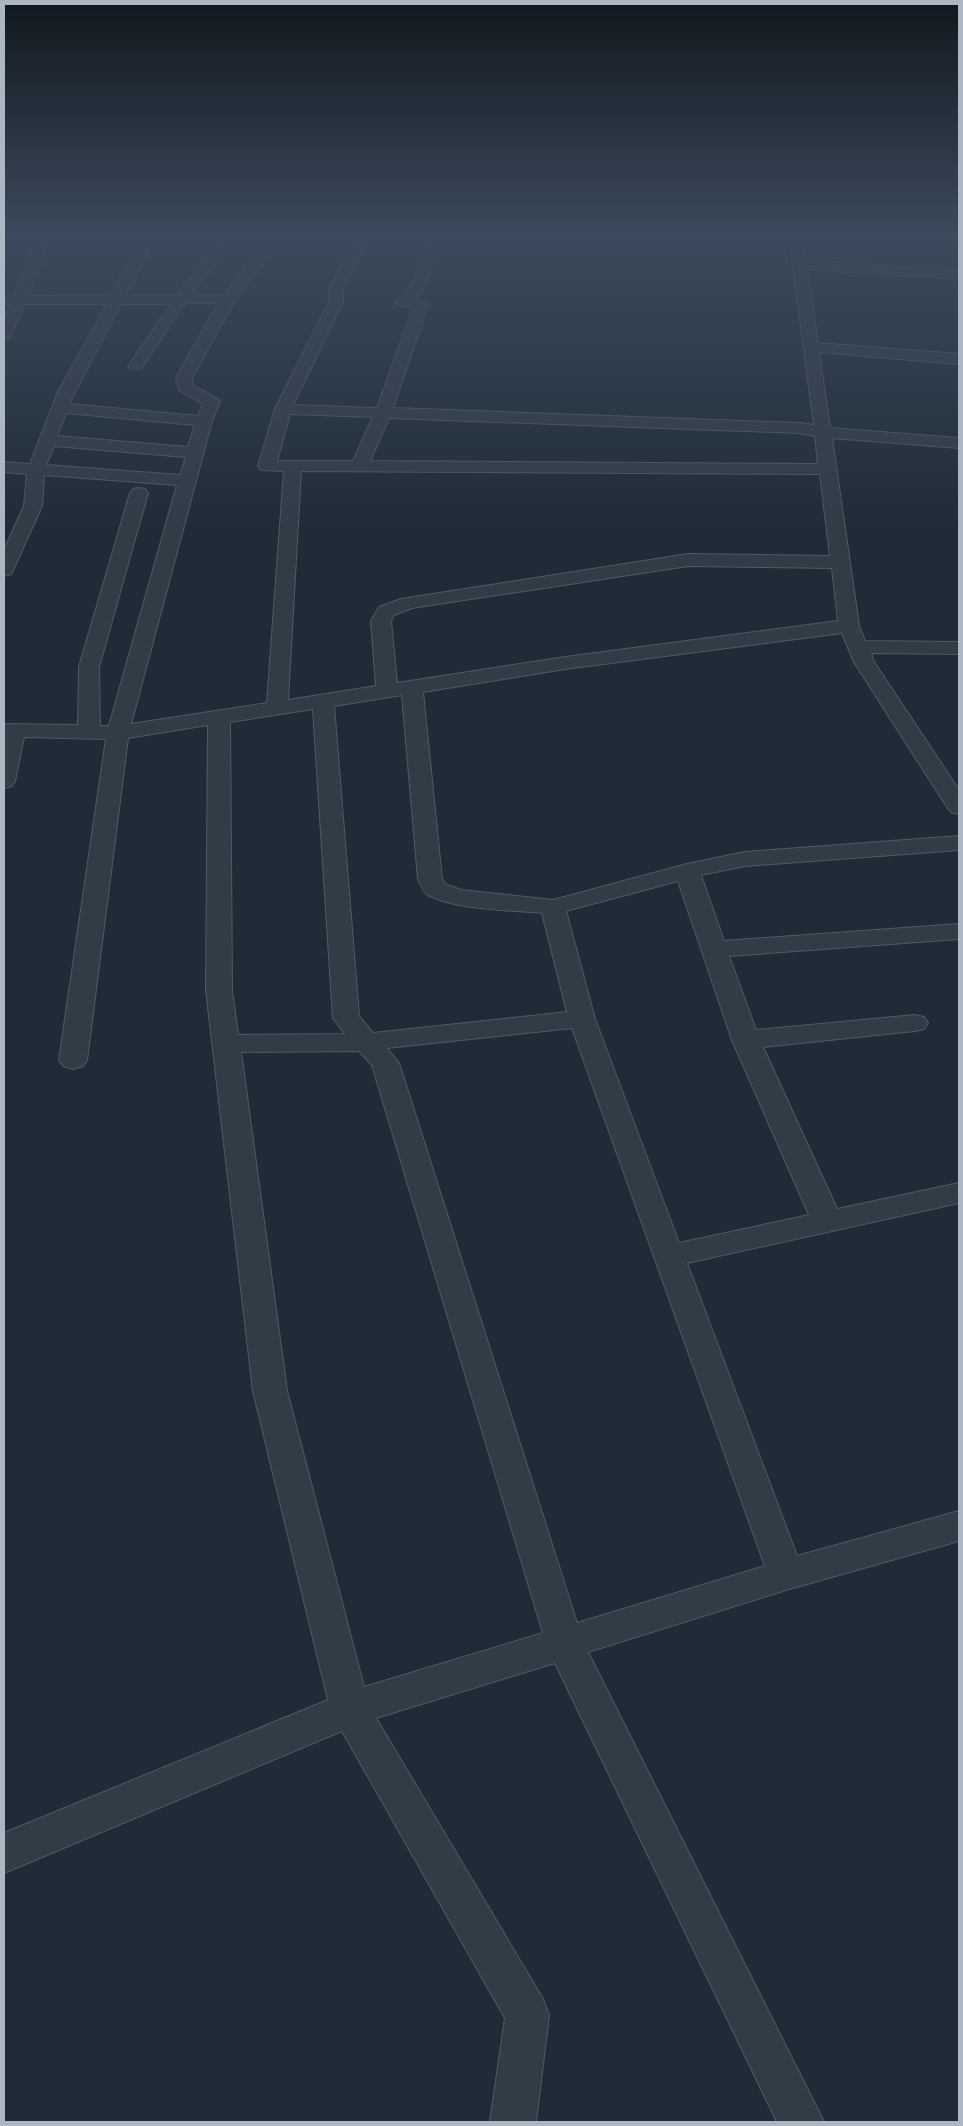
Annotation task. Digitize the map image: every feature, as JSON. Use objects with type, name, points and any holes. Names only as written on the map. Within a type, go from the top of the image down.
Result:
[{"type":"street","points":[[4,570],[33,506],[36,470],[47,440],[66,392],[97,335]]},
{"type":"street","points":[[136,366],[157,335]]},
{"type":"street","points":[[73,1060],[118,733],[204,421],[212,402],[185,387],[184,378],[208,335]]},
{"type":"street","points":[[319,335],[282,408],[267,466],[828,469]]},
{"type":"street","points":[[359,466],[383,413],[411,335]]},
{"type":"street","points":[[809,335],[849,626],[864,662],[959,808]]},
{"type":"street","points":[[811,347],[959,359]]},
{"type":"street","points":[[60,408],[204,421]]},
{"type":"street","points":[[282,408],[800,428],[823,432],[959,443]]},
{"type":"street","points":[[47,440],[195,453]]},
{"type":"street","points":[[276,709],[293,466]]},
{"type":"street","points":[[4,467],[187,481]]},
{"type":"street","points":[[89,732],[90,667],[139,493]]},
{"type":"street","points":[[386,692],[381,621],[386,611],[408,603],[688,560],[840,562]]},
{"type":"street","points":[[4,781],[9,730],[118,733],[565,663],[849,626]]},
{"type":"street","points":[[858,647],[959,648]]},
{"type":"street","points":[[412,687],[430,880],[435,889],[457,897],[553,907],[687,871],[745,859],[959,843]]},
{"type":"street","points":[[323,702],[346,1018],[365,1042],[386,1063],[565,1644],[801,2122]]},
{"type":"street","points":[[219,717],[219,990],[270,1391],[350,1709],[527,2015],[513,2122]]},
{"type":"street","points":[[687,871],[746,1040],[827,1221]]},
{"type":"street","points":[[553,907],[582,1019],[786,1575]]},
{"type":"street","points":[[715,949],[959,931]]},
{"type":"street","points":[[226,1044],[365,1042],[582,1019]]},
{"type":"street","points":[[746,1040],[915,1023]]},
{"type":"street","points":[[669,1256],[959,1193]]},
{"type":"street","points":[[4,1853],[350,1709],[786,1575],[959,1526]]}]
